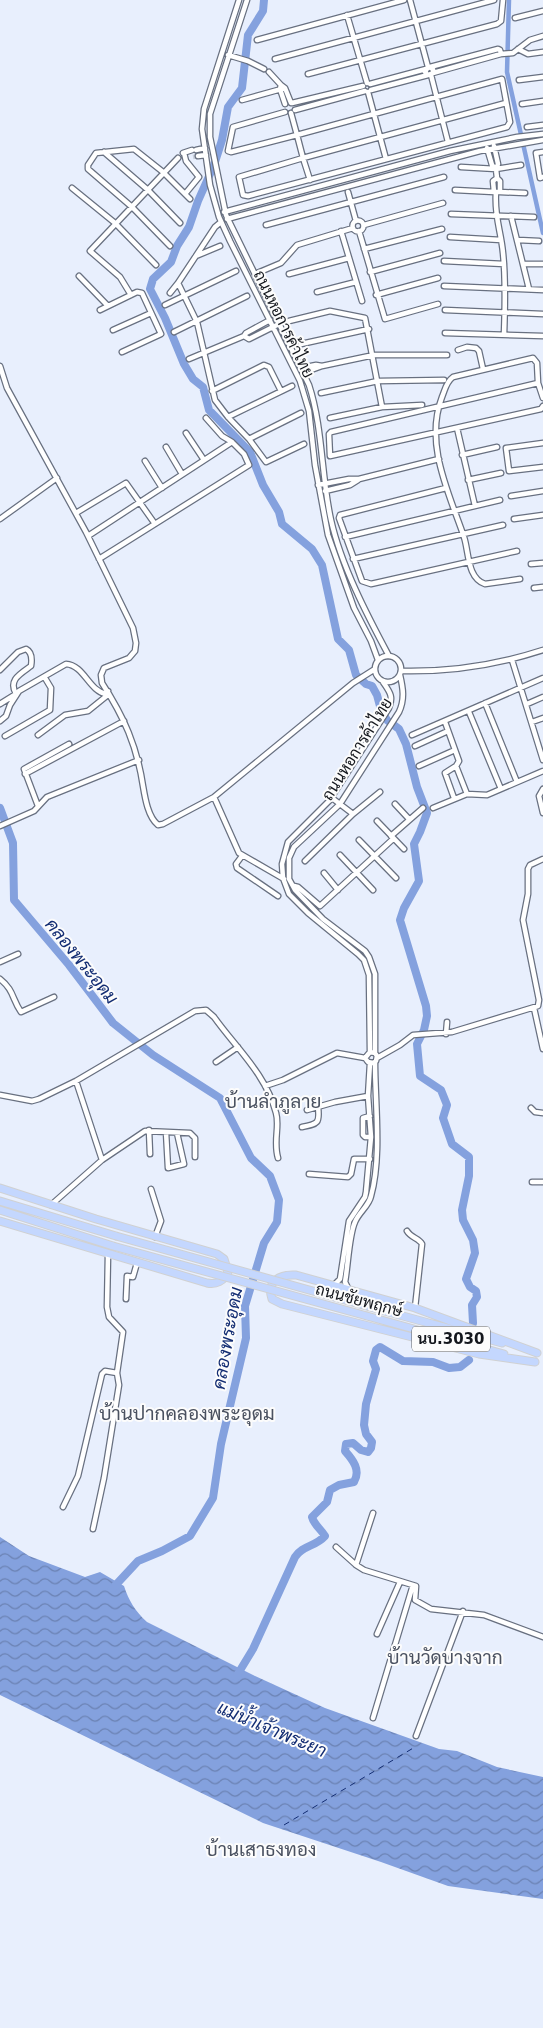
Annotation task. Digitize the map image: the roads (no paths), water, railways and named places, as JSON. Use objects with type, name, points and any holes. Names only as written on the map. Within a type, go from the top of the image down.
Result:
[{"type":"main road","points":[[0,1188],[155,1237],[218,1254],[226,1263],[228,1268],[227,1275],[224,1280],[207,1284],[0,1221]]},
{"type":"main road","name":"ถนนชัยพฤกษ์","points":[[0,1201],[116,1236],[540,1354]]},
{"type":"main road","name":"ถนนชัยพฤกษ์","points":[[0,1210],[113,1246],[543,1365]]},
{"type":"main road","points":[[535,1362],[479,1354],[369,1327],[276,1302],[272,1299],[270,1292],[274,1281],[287,1275],[296,1275],[415,1308],[540,1354]]},
{"type":"street","name":"ถนนหอการค้าไทย","points":[[239,0],[204,109],[202,129],[210,185],[221,222],[272,328],[296,371],[309,411],[319,492],[328,535],[350,597],[378,660]]},
{"type":"street","name":"ถนนหอการค้าไทย","points":[[247,0],[211,107],[208,129],[225,212],[303,370],[316,410],[331,521],[368,618],[390,656]]},
{"type":"street","points":[[257,40],[404,0]]},
{"type":"street","points":[[410,0],[448,142]]},
{"type":"street","points":[[274,59],[494,0]]},
{"type":"street","points":[[308,74],[497,24],[501,22],[503,0]]},
{"type":"street","points":[[515,18],[543,11]]},
{"type":"street","points":[[347,15],[386,159]]},
{"type":"street","points":[[289,103],[430,74],[502,54],[514,53],[530,40],[543,36]]},
{"type":"street","points":[[502,54],[498,49],[428,68],[290,112],[233,127],[228,151],[231,152],[297,135],[502,79],[510,122],[507,127],[245,197],[238,180],[242,176],[506,103]]},
{"type":"street","points":[[518,49],[528,54],[543,52]]},
{"type":"street","points":[[222,54],[266,70],[282,87],[289,103],[310,180]]},
{"type":"street","points":[[519,80],[543,77]]},
{"type":"street","points":[[242,100],[282,87]]},
{"type":"street","points":[[522,104],[543,101]]},
{"type":"street","points":[[289,103],[290,112]]},
{"type":"street","points":[[527,127],[543,125]]},
{"type":"street","points":[[218,214],[415,161],[493,142],[543,134]]},
{"type":"street","points":[[170,293],[215,228],[228,218],[495,148],[543,140]]},
{"type":"street","points":[[493,142],[498,164],[496,169],[497,178],[500,181],[496,192],[496,216],[504,264],[504,335]]},
{"type":"street","points":[[486,144],[492,165],[496,169]]},
{"type":"street","points":[[130,295],[120,278],[90,251],[178,158],[194,150],[205,148]]},
{"type":"street","points":[[170,246],[132,207],[88,169],[88,165],[94,154],[134,149],[163,172],[190,199]]},
{"type":"street","points":[[104,152],[148,190],[180,223]]},
{"type":"street","points":[[543,152],[536,153],[540,178],[543,177]]},
{"type":"street","points":[[184,155],[195,157],[206,155]]},
{"type":"street","points":[[184,155],[199,178],[185,194]]},
{"type":"street","points":[[415,161],[418,168]]},
{"type":"street","points":[[207,165],[216,168]]},
{"type":"street","points":[[461,167],[496,169],[521,165]]},
{"type":"street","points":[[266,225],[444,178]]},
{"type":"street","points":[[72,188],[115,223],[156,265]]},
{"type":"street","points":[[455,190],[525,193]]},
{"type":"street","points":[[348,192],[356,221],[353,228]]},
{"type":"street","points":[[356,221],[364,224],[443,203]]},
{"type":"street","points":[[244,207],[247,213]]},
{"type":"street","points":[[451,214],[534,217]]},
{"type":"street","points":[[511,216],[529,289]]},
{"type":"street","points":[[359,231],[362,230],[364,224]]},
{"type":"street","points":[[254,274],[282,263],[297,245],[353,228],[359,231],[376,295],[385,320],[438,304]]},
{"type":"street","points":[[364,249],[442,229]]},
{"type":"street","points":[[341,231],[362,301]]},
{"type":"street","points":[[450,238],[501,240]]},
{"type":"street","points":[[518,240],[540,241]]},
{"type":"street","points":[[195,257],[220,246]]},
{"type":"street","points":[[370,272],[440,254]]},
{"type":"street","points":[[289,274],[349,258]]},
{"type":"street","points":[[444,261],[504,264]]},
{"type":"street","points":[[524,264],[543,264]]},
{"type":"street","points":[[165,305],[236,271]]},
{"type":"street","points":[[78,276],[108,306]]},
{"type":"street","points":[[376,295],[438,278]]},
{"type":"street","points":[[317,292],[356,282]]},
{"type":"street","points":[[178,283],[196,322],[215,400],[228,417],[249,439],[266,462],[304,444]]},
{"type":"street","points":[[444,286],[543,290]]},
{"type":"street","points":[[100,310],[137,292],[142,293],[161,334],[122,352]]},
{"type":"street","points":[[174,332],[247,296]]},
{"type":"street","points":[[445,310],[543,314]]},
{"type":"street","points":[[289,321],[330,311],[365,318],[374,355],[382,407]]},
{"type":"street","points":[[113,330],[151,313]]},
{"type":"street","points":[[189,359],[244,336],[246,333],[276,317]]},
{"type":"street","points":[[244,336],[249,339],[279,324]]},
{"type":"street","points":[[301,344],[368,328]]},
{"type":"street","points":[[445,333],[543,336]]},
{"type":"street","points":[[458,350],[467,347],[476,348],[479,351],[483,369]]},
{"type":"street","points":[[296,371],[374,355],[447,355]]},
{"type":"street","points":[[520,579],[481,583],[468,561],[463,535],[446,488],[439,459],[435,433],[438,406],[450,379],[483,369],[533,358],[537,363],[538,383],[543,398]]},
{"type":"street","points":[[212,391],[264,365],[268,367],[281,392]]},
{"type":"street","points":[[0,366],[7,388],[76,513],[133,628],[136,651],[129,658],[104,668],[101,675],[102,683],[124,721],[135,746],[145,797],[154,821],[158,825],[214,797],[353,683],[375,669]]},
{"type":"street","points":[[321,393],[378,381],[444,380]]},
{"type":"street","points":[[538,383],[331,432],[329,434],[330,456],[457,428],[543,406]]},
{"type":"street","points":[[228,417],[292,386]]},
{"type":"street","points":[[330,418],[382,407],[422,405]]},
{"type":"street","points":[[249,439],[301,413]]},
{"type":"street","points":[[100,559],[249,465],[244,454],[232,442],[222,436],[206,418]]},
{"type":"street","points":[[457,428],[475,506]]},
{"type":"street","points":[[186,433],[204,460]]},
{"type":"street","points":[[88,536],[232,442]]},
{"type":"street","points":[[543,443],[506,448],[509,471],[543,467]]},
{"type":"street","points":[[462,455],[497,446]]},
{"type":"street","points":[[166,447],[182,474]]},
{"type":"street","points":[[318,485],[359,479],[439,459]]},
{"type":"street","points":[[145,461],[162,488]]},
{"type":"street","points":[[468,480],[501,473]]},
{"type":"street","points":[[0,519],[57,478]]},
{"type":"street","points":[[319,492],[350,485],[359,479]]},
{"type":"street","points":[[76,513],[126,483],[155,524]]},
{"type":"street","points":[[446,488],[343,513],[339,518],[362,581],[371,584],[517,551]]},
{"type":"street","points":[[511,496],[543,491]]},
{"type":"street","points":[[345,537],[500,500]]},
{"type":"street","points":[[514,520],[543,515]]},
{"type":"street","points":[[353,560],[502,525]]},
{"type":"street","points":[[531,564],[543,563]]},
{"type":"street","points":[[534,588],[543,587]]},
{"type":"street","points":[[350,597],[358,594]]},
{"type":"street","points":[[0,670],[18,652],[26,649],[29,651],[32,657],[31,666],[14,680],[12,684],[16,694]]},
{"type":"street","points":[[401,673],[400,662],[390,656],[378,660],[375,669],[377,676],[383,682],[391,682],[401,673],[473,668],[512,660],[543,650]]},
{"type":"street","points":[[512,660],[543,760]]},
{"type":"street","points":[[0,704],[24,688],[68,664],[74,666],[99,692],[109,693]]},
{"type":"street","name":"ถนนหอการค้าไทย","points":[[289,879],[290,858],[294,847],[340,804],[399,712],[404,691],[401,673]]},
{"type":"street","points":[[5,736],[50,710],[51,688],[45,678]]},
{"type":"street","points":[[412,736],[543,678]]},
{"type":"street","name":"ถนนหอการค้าไทย","points":[[283,878],[282,864],[288,842],[296,832],[323,810],[389,708],[392,700],[391,694],[383,682]]},
{"type":"street","points":[[38,735],[65,715],[88,711],[109,693]]},
{"type":"street","points":[[0,721],[6,716],[16,694]]},
{"type":"street","points":[[527,704],[543,697]]},
{"type":"street","points":[[485,704],[517,782]]},
{"type":"street","points":[[469,712],[501,789]]},
{"type":"street","points":[[532,722],[543,718]]},
{"type":"street","points":[[25,774],[124,721]]},
{"type":"street","points":[[445,722],[459,761],[456,766],[445,773],[454,798]]},
{"type":"street","points":[[415,746],[448,731]]},
{"type":"street","points":[[537,740],[543,738]]},
{"type":"street","points":[[38,806],[24,769],[26,766],[69,744]]},
{"type":"street","points":[[419,766],[455,750]]},
{"type":"street","points":[[0,826],[34,811],[48,797],[139,760]]},
{"type":"street","points":[[353,765],[361,770]]},
{"type":"street","points":[[456,766],[467,794]]},
{"type":"street","points":[[433,808],[467,794],[487,794],[543,771]]},
{"type":"street","points":[[543,789],[540,796],[543,813]]},
{"type":"street","points":[[305,861],[353,814],[380,792]]},
{"type":"street","points":[[214,797],[242,856],[283,878],[289,879],[314,911],[338,932],[365,951],[373,965],[375,993],[373,1057],[368,1096],[371,1138],[370,1158],[365,1197],[348,1221],[345,1282],[350,1290]]},
{"type":"street","points":[[332,798],[353,814]]},
{"type":"street","points":[[395,804],[409,819]]},
{"type":"street","points":[[314,911],[376,856],[409,819],[423,808]]},
{"type":"street","points":[[377,821],[404,849]]},
{"type":"street","points":[[359,840],[396,878]]},
{"type":"street","points":[[340,855],[373,890]]},
{"type":"street","points":[[242,856],[236,864],[237,868],[278,896]]},
{"type":"street","points":[[265,1086],[284,1080],[337,1053],[365,1058],[373,1057],[400,1045],[413,1034],[446,1034],[538,1006],[539,1000],[523,920],[528,894],[528,869],[530,865],[543,859]]},
{"type":"street","points":[[324,873],[338,890]]},
{"type":"street","points":[[283,878],[290,894],[308,913],[364,960],[369,975],[377,1132],[373,1185],[367,1205],[354,1224],[340,1279],[333,1286]]},
{"type":"street","points":[[294,886],[298,886],[320,906]]},
{"type":"street","points":[[0,962],[18,954]]},
{"type":"street","points":[[0,979],[8,985],[14,994],[21,1012],[54,997]]},
{"type":"street","points":[[534,1008],[543,1049]]},
{"type":"street","points":[[0,1095],[32,1101],[76,1080],[195,1011],[206,1010],[254,1065],[265,1086],[277,1113],[275,1142],[278,1158]]},
{"type":"street","points":[[446,1034],[447,1022]]},
{"type":"street","points":[[216,1062],[238,1047]]},
{"type":"street","points":[[76,1080],[102,1160]]},
{"type":"street","points":[[307,1110],[335,1102],[368,1096]]},
{"type":"street","points":[[302,1126],[316,1123],[318,1120],[318,1107]]},
{"type":"street","points":[[531,1108],[535,1112],[543,1113]]},
{"type":"street","points":[[149,1130],[150,1154]]},
{"type":"street","points":[[51,1205],[102,1160],[149,1130],[190,1133],[195,1138],[195,1157]]},
{"type":"street","points":[[166,1132],[168,1168],[184,1164],[177,1133]]},
{"type":"street","points":[[309,1174],[346,1177],[351,1174],[354,1159],[370,1158]]},
{"type":"street","points":[[532,1182],[543,1182]]},
{"type":"street","points":[[151,1190],[161,1221],[155,1237]]},
{"type":"street","points":[[407,1231],[410,1236],[422,1244],[415,1308]]},
{"type":"street","points":[[93,1529],[104,1478],[119,1385],[117,1373],[123,1332],[108,1314],[106,1295],[108,1254]]},
{"type":"street","points":[[126,1299],[127,1276],[133,1277],[137,1263]]},
{"type":"street","points":[[63,1507],[78,1476],[100,1379],[105,1371],[117,1373]]},
{"type":"street","points":[[356,1565],[373,1513]]},
{"type":"street","points":[[336,1547],[356,1565],[400,1582],[416,1586],[415,1600],[427,1607],[463,1611],[493,1618],[543,1637]]},
{"type":"street","points":[[377,1634],[400,1582]]},
{"type":"street","points":[[373,1718],[413,1585]]},
{"type":"street","points":[[416,1736],[463,1611]]},
{"type":"water","name":"แม่น้ำเจ้าพระยา","points":[[0,1537],[29,1556],[85,1577],[100,1572],[124,1586],[133,1605],[147,1622],[253,1675],[325,1708],[439,1749],[457,1751],[497,1767],[543,1777],[543,1899],[448,1886],[263,1823],[0,1695]]},
{"type":"waterway","points":[[264,0],[263,11],[248,35],[242,88],[228,107],[222,140],[214,165],[189,227],[177,246],[171,262],[153,279],[150,289],[165,318],[184,364],[193,379],[203,387],[209,410],[250,452],[263,485],[279,512],[282,524],[312,549],[322,565],[338,639],[349,650],[356,675],[366,684],[372,686],[377,695],[381,710],[387,720],[399,729],[406,744],[417,787],[427,813],[414,844],[419,881],[404,908],[400,920],[426,1006],[427,1016],[424,1030],[417,1044],[420,1076],[441,1090],[447,1105],[443,1118],[452,1144],[469,1157],[469,1176],[462,1210],[463,1220],[473,1240],[475,1253],[466,1279],[470,1287],[476,1291],[477,1297],[472,1305],[473,1323]]},
{"type":"waterway","points":[[509,0],[507,72],[543,233]]},
{"type":"waterway","name":"คลองพระอุดม","points":[[0,808],[13,843],[14,900],[69,965],[113,1023],[153,1055],[220,1098],[251,1158],[270,1176],[279,1200],[277,1222],[264,1243],[245,1306],[246,1338],[221,1444],[213,1498],[190,1536],[138,1561],[112,1589]]},
{"type":"waterway","points":[[236,1677],[253,1649],[295,1557],[302,1550],[325,1536],[312,1517],[327,1502],[330,1490],[339,1485],[354,1482],[356,1478],[356,1469],[345,1451],[346,1444],[353,1443],[361,1450],[368,1452],[371,1448],[372,1442],[366,1434],[364,1425],[366,1404],[376,1369],[373,1361],[376,1350],[380,1347],[403,1361],[433,1362],[449,1368],[460,1367],[469,1360]]},
{"type":"tunnel","points":[[193,157],[198,156]]},
{"type":"district","name":"บ้านลำภูลาย","points":[[273,1101]]},
{"type":"district","name":"บ้านปากคลองพระอุดม","points":[[187,1413]]},
{"type":"district","name":"บ้านวัดบางจาก","points":[[445,1657]]},
{"type":"district","name":"บ้านเสาธงทอง","points":[[261,1849]]}]
